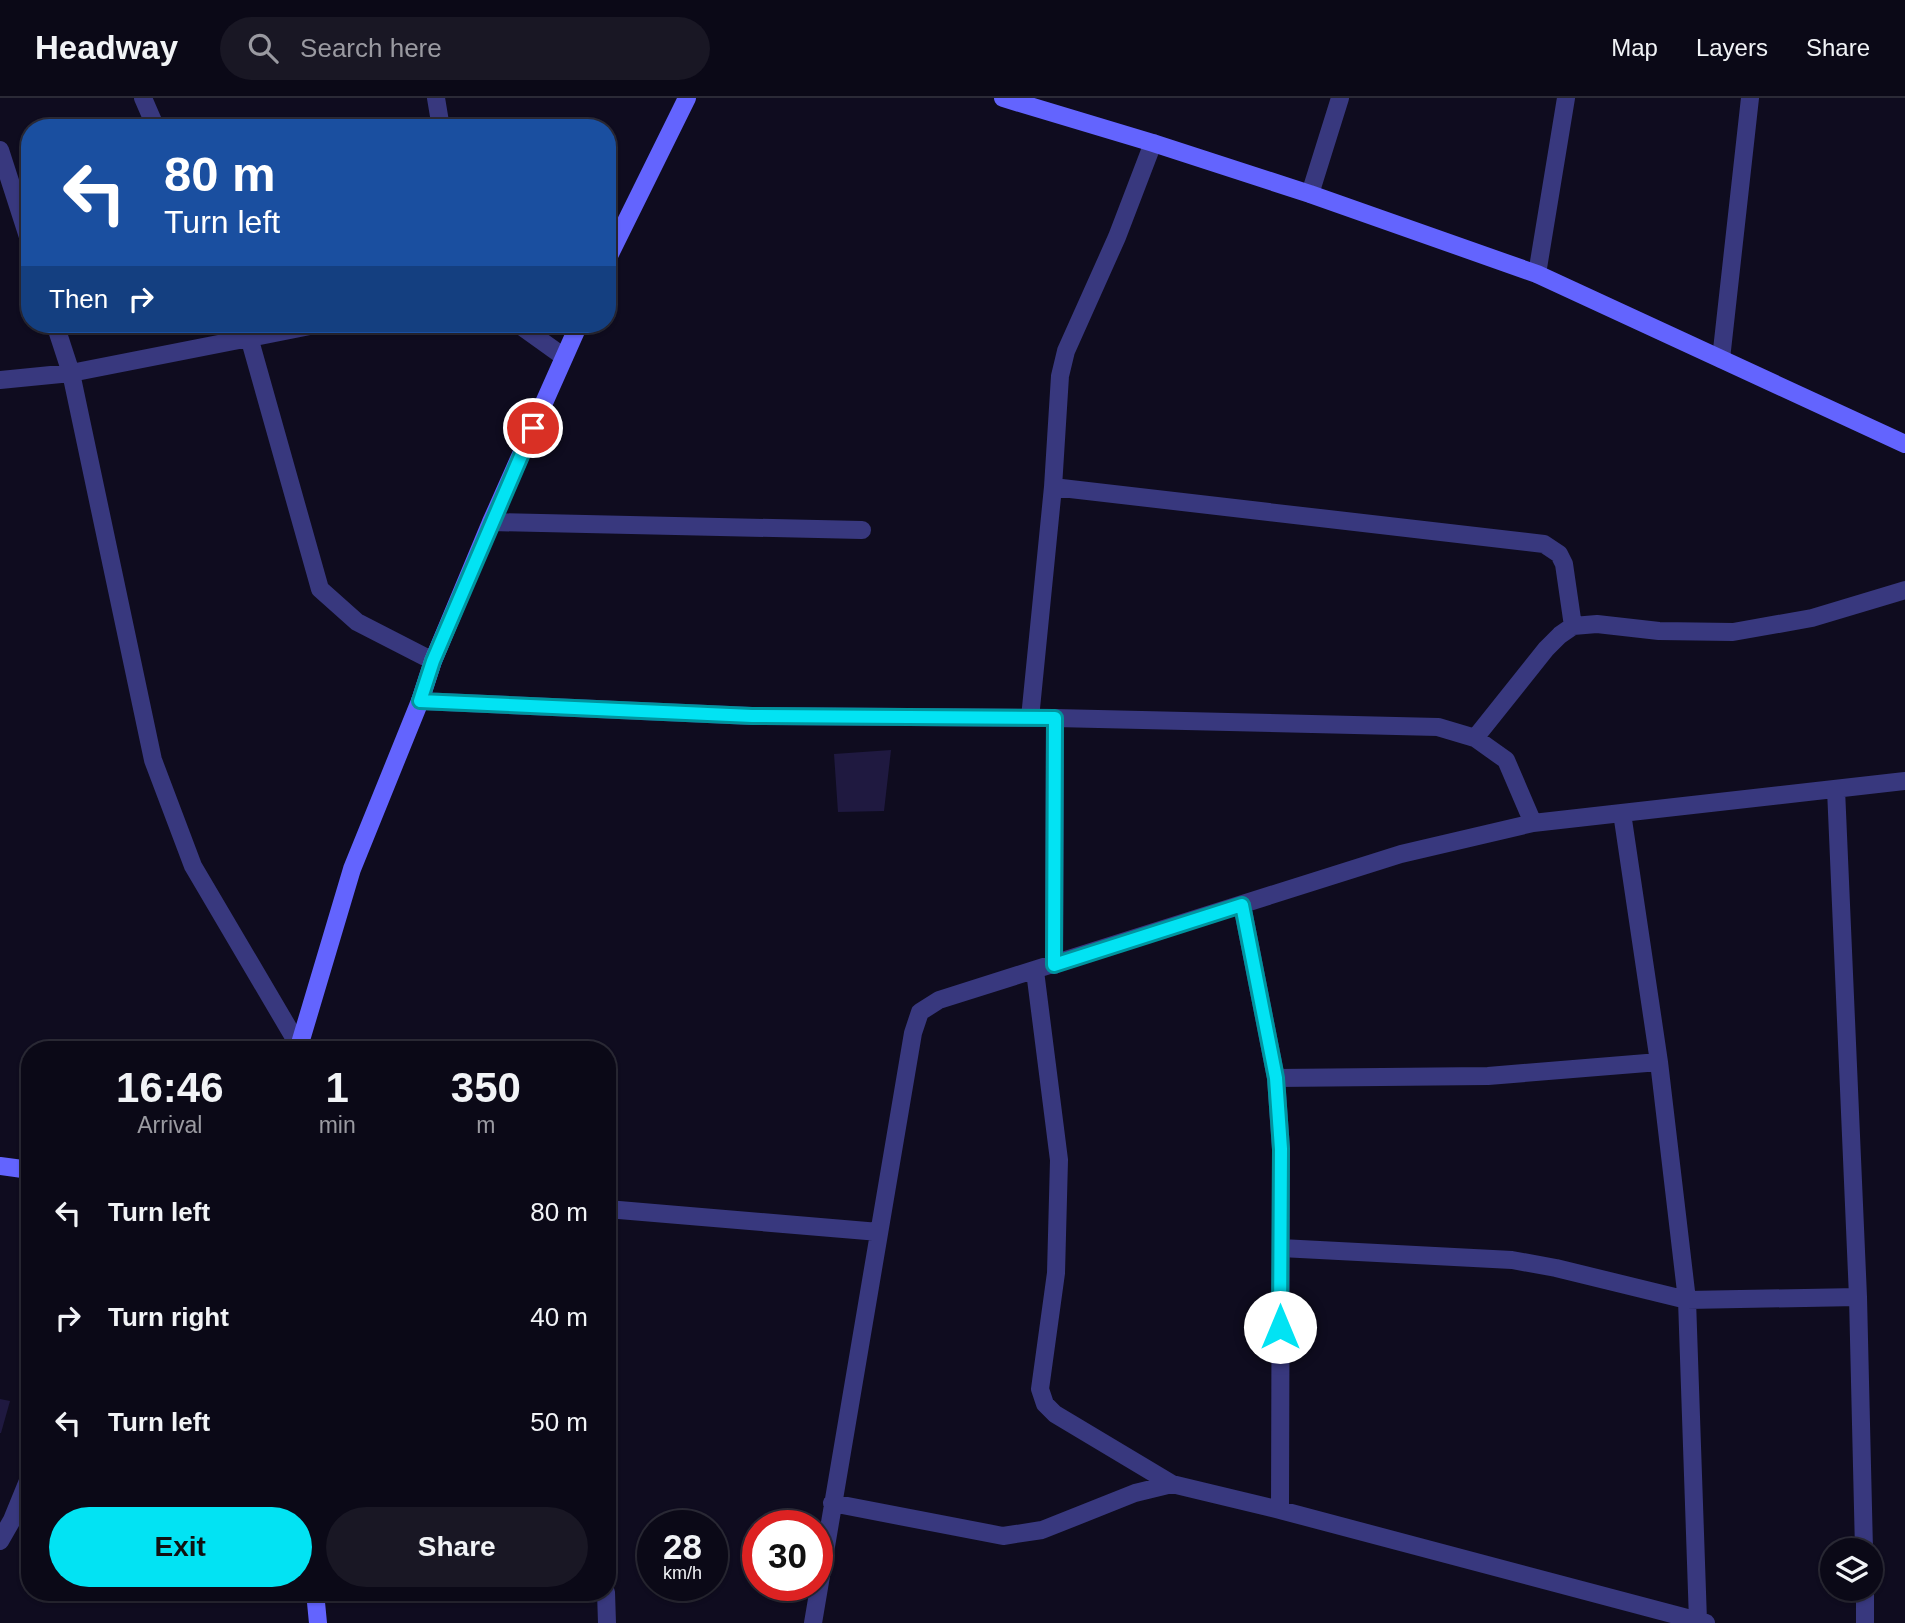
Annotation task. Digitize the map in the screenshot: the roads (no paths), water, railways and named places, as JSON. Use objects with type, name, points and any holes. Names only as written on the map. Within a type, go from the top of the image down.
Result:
[{"type":"main road","points":[[616,242],[687,98]]},
{"type":"main road","points":[[1003,98],[1310,194],[1537,274],[1905,444]]},
{"type":"main road","points":[[300,1041],[352,869],[420,701],[433,661],[575,333]]},
{"type":"main road","points":[[0,1166],[21,1169]]},
{"type":"main road","points":[[316,1601],[318,1623]]},
{"type":"street","points":[[143,98],[152,119]]},
{"type":"street","points":[[436,98],[440,119]]},
{"type":"street","points":[[1310,194],[1340,98]]},
{"type":"street","points":[[1537,274],[1566,98]]},
{"type":"street","points":[[1721,359],[1750,98]]},
{"type":"street","points":[[1030,718],[1053,487],[1060,376],[1066,351],[1117,237],[1153,143]]},
{"type":"street","points":[[0,150],[21,215]]},
{"type":"street","points":[[58,333],[71,373],[153,760],[192,866],[294,1041]]},
{"type":"street","points":[[0,380],[71,373],[234,333]]},
{"type":"street","points":[[247,333],[320,589],[357,622],[433,661]]},
{"type":"street","points":[[531,333],[564,357]]},
{"type":"street","points":[[1053,487],[1544,544],[1559,554],[1564,564],[1573,626]]},
{"type":"street","points":[[491,522],[862,530]]},
{"type":"street","points":[[1475,738],[1546,649],[1573,626],[1597,624],[1659,631],[1733,632],[1812,618],[1905,590]]},
{"type":"street","points":[[420,701],[752,716],[1055,718],[1438,727],[1475,738],[1506,760],[1533,823]]},
{"type":"street","points":[[1054,965],[1055,718]]},
{"type":"street","points":[[813,1623],[913,1033],[920,1012],[939,1000],[1401,854],[1533,823],[1905,781]]},
{"type":"street","points":[[1836,789],[1858,1297],[1864,1538]]},
{"type":"street","points":[[1035,971],[1059,1160],[1056,1273],[1040,1389],[1045,1404],[1055,1414],[1172,1484],[1702,1622],[1687,1300],[1659,1062],[1622,813]]},
{"type":"street","points":[[1242,905],[1276,1078],[1281,1149],[1280,1510]]},
{"type":"street","points":[[1276,1078],[1488,1076],[1659,1062]]},
{"type":"street","points":[[616,1210],[879,1231]]},
{"type":"street","points":[[1281,1248],[1512,1260],[1687,1300],[1858,1297]]},
{"type":"street","points":[[832,1503],[1003,1536],[1042,1530],[1135,1493],[1172,1484]]},
{"type":"street","points":[[0,1541],[21,1498]]},
{"type":"street","points":[[606,1601],[607,1623]]},
{"type":"street","points":[[1865,1601],[1865,1623]]}]
